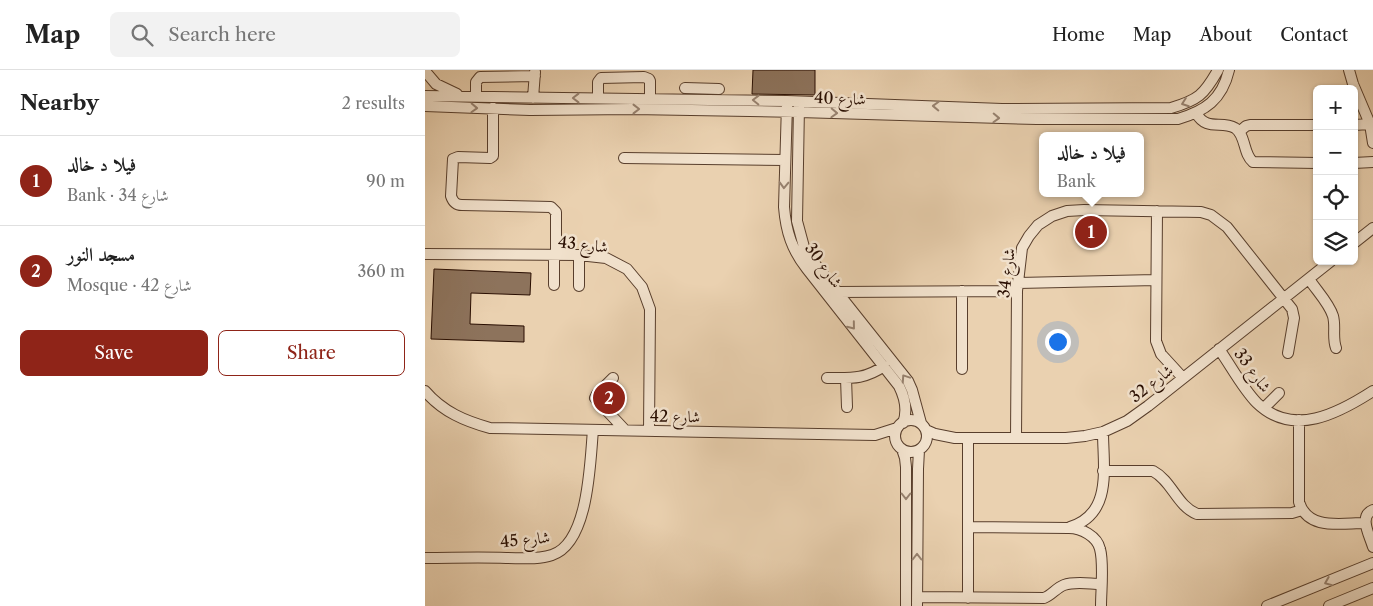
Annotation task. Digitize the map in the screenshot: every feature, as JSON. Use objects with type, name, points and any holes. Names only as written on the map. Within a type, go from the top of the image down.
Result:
[{"type":"street","name":"شارع 40","points":[[425,106],[493,108],[799,106],[1171,108],[1191,102],[1203,93],[1218,70]]},
{"type":"street","name":"شارع 40","points":[[799,106],[1037,119],[1177,119],[1196,114],[1209,105],[1219,94],[1227,80],[1229,70]]},
{"type":"street","points":[[1346,85],[1349,70]]},
{"type":"street","points":[[1349,70],[1370,124],[1373,143]]},
{"type":"street","points":[[425,71],[437,84],[449,92],[462,96]]},
{"type":"street","points":[[476,97],[476,82],[480,77],[535,73],[533,98]]},
{"type":"street","points":[[598,98],[599,80],[603,77],[611,77],[647,78],[650,81],[650,99]]},
{"type":"street","points":[[685,88],[719,89]]},
{"type":"street","points":[[703,88],[703,100]]},
{"type":"street","name":"شارع 40","points":[[425,96],[703,100],[787,106]]},
{"type":"street","name":"شارع 30","points":[[787,106],[784,207],[785,224],[793,248],[807,269],[884,366],[903,394],[906,410],[900,425]]},
{"type":"street","name":"شارع 30","points":[[799,106],[796,208],[799,235],[815,264],[908,381],[913,390],[923,426]]},
{"type":"street","points":[[493,108],[493,156],[490,158],[458,157],[453,159],[451,196],[457,205],[551,207],[556,212],[554,285]]},
{"type":"street","points":[[1196,114],[1203,122],[1228,126],[1239,132],[1248,158],[1253,162],[1313,163]]},
{"type":"street","points":[[1358,124],[1370,124]]},
{"type":"street","points":[[1239,132],[1250,125],[1313,125]]},
{"type":"street","points":[[786,133],[792,130],[799,133]]},
{"type":"street","points":[[624,158],[785,160]]},
{"type":"street","points":[[1358,162],[1373,162]]},
{"type":"street","name":"شارع 34","points":[[1015,438],[1017,287],[1022,248],[1038,225],[1052,216],[1067,211],[1201,212],[1220,220],[1292,309],[1294,315],[1288,354]]},
{"type":"street","points":[[1157,211],[1155,333],[1157,348],[1183,378]]},
{"type":"street","points":[[1358,240],[1372,230]]},
{"type":"street","name":"شارع 43","points":[[425,254],[579,255],[607,258],[627,269],[642,287],[650,309],[649,431]]},
{"type":"street","points":[[579,255],[579,286]]},
{"type":"street","name":"شارع 32","points":[[921,448],[955,438],[1066,438],[1103,432],[1127,421],[1326,265]]},
{"type":"street","points":[[1309,279],[1333,316],[1333,340],[1336,348]]},
{"type":"street","points":[[837,292],[962,291],[1156,280]]},
{"type":"street","points":[[962,291],[962,369]]},
{"type":"street","name":"شارع 33","points":[[1219,350],[1256,402],[1264,408],[1284,417],[1299,420],[1317,419],[1350,406],[1373,391]]},
{"type":"street","points":[[827,378],[865,377],[875,373],[884,366]]},
{"type":"street","points":[[613,378],[595,398],[625,430]]},
{"type":"street","points":[[846,378],[847,407]]},
{"type":"street","name":"شارع 42","points":[[425,391],[444,409],[465,421],[490,428],[875,435],[900,425]]},
{"type":"street","points":[[1264,408],[1279,393]]},
{"type":"street","points":[[906,606],[907,467],[895,435],[900,425],[912,420],[923,426],[927,440],[921,448],[917,469],[917,602],[968,598],[1044,598],[1069,584],[1101,584]]},
{"type":"street","points":[[1299,420],[1299,502],[1307,518],[1315,522],[1365,523]]},
{"type":"street","name":"شارع 32","points":[[923,426],[935,434],[955,438]]},
{"type":"street","name":"شارع 45","points":[[425,558],[527,558],[551,556],[560,551],[570,541],[576,530],[588,490],[593,430]]},
{"type":"street","points":[[1069,528],[1087,519],[1099,503],[1102,495],[1103,432]]},
{"type":"street","name":"شارع 42","points":[[875,435],[899,446]]},
{"type":"street","points":[[967,438],[968,598]]},
{"type":"street","points":[[899,446],[911,452],[921,448]]},
{"type":"street","points":[[1103,471],[1153,471],[1160,474],[1186,507],[1197,514],[1287,513],[1302,510]]},
{"type":"street","points":[[1373,510],[1369,511],[1365,523],[1373,547]]},
{"type":"street","points":[[968,527],[1069,528],[1083,530],[1098,544],[1101,555],[1101,606]]},
{"type":"street","points":[[1267,606],[1373,563]]},
{"type":"street","points":[[1329,606],[1373,588]]},
{"type":"building","points":[[753,70],[815,70],[815,95],[752,94]]},
{"type":"building","points":[[434,269],[531,273],[530,295],[471,293],[470,324],[524,326],[524,342],[431,339]]},
{"type":"place","name":"فيلا د خالد","points":[[1091,232]]},
{"type":"place","name":"مسجد النور","points":[[609,398]]}]
